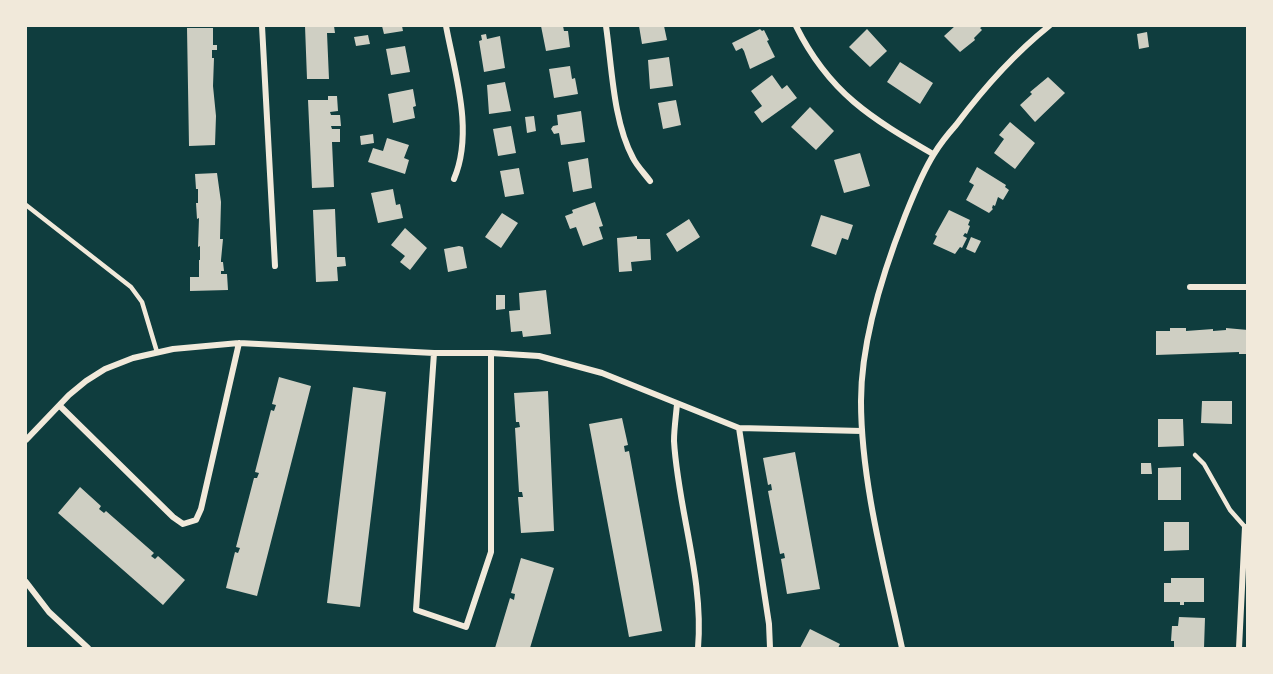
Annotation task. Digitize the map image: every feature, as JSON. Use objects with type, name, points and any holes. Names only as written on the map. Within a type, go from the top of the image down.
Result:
[{"type":"street","points":[[262,26],[275,266]]},
{"type":"street","points":[[446,26],[460,101],[463,149],[454,178]]},
{"type":"street","points":[[606,26],[619,116],[625,138],[634,160],[650,181]]},
{"type":"street","points":[[796,26],[816,62],[844,95],[865,113],[933,154]]},
{"type":"street","points":[[902,648],[880,549],[862,431],[863,374],[876,301],[892,249],[933,154],[992,81],[1035,37],[1049,26]]},
{"type":"street","points":[[1190,287],[1248,287]]},
{"type":"street","points":[[26,440],[86,381],[105,369],[157,352],[191,346],[240,343],[539,356],[602,373],[739,428],[862,431]]},
{"type":"street","points":[[60,406],[173,517],[183,524],[190,523],[196,520],[201,509],[240,343]]},
{"type":"street","points":[[434,353],[416,610],[466,627],[491,552],[491,353]]},
{"type":"street","points":[[677,404],[675,446],[697,599],[698,648]]},
{"type":"street","points":[[739,428],[769,624],[770,648]]},
{"type":"street","points":[[1239,648],[1245,527]]},
{"type":"street","points":[[26,582],[49,612],[87,648]]},
{"type":"lane","points":[[26,205],[131,287],[142,302],[157,352]]},
{"type":"lane","points":[[1195,455],[1204,464],[1230,510],[1245,527]]},
{"type":"building","points":[[305,26],[334,26],[335,33],[327,33],[329,79],[307,79]]},
{"type":"building","points":[[382,26],[402,26],[403,31],[384,34]]},
{"type":"building","points":[[541,26],[563,26],[564,31],[568,31],[570,47],[546,51]]},
{"type":"building","points":[[639,26],[664,26],[667,40],[642,44]]},
{"type":"building","points":[[955,26],[983,26],[974,38],[975,40],[960,52],[944,36]]},
{"type":"building","points":[[187,28],[213,28],[213,45],[217,45],[217,50],[212,50],[216,116],[215,145],[189,146]]},
{"type":"building","points":[[760,29],[764,30],[775,57],[750,69],[742,48],[736,51],[732,43]]},
{"type":"building","points":[[867,29],[887,51],[870,67],[849,47]]},
{"type":"building","points":[[1147,32],[1149,47],[1139,49],[1137,34]]},
{"type":"building","points":[[486,34],[487,39],[500,36],[505,68],[484,72],[479,41],[482,40],[481,35]]},
{"type":"building","points":[[368,35],[370,44],[356,46],[354,37]]},
{"type":"building","points":[[405,46],[410,72],[391,75],[386,49]]},
{"type":"building","points":[[669,57],[673,86],[650,89],[648,60]]},
{"type":"building","points":[[900,62],[933,83],[920,104],[887,82]]},
{"type":"building","points":[[570,66],[578,94],[554,98],[549,69]]},
{"type":"building","points":[[772,75],[782,89],[787,85],[797,98],[762,123],[754,112],[762,106],[751,91]]},
{"type":"building","points":[[1048,77],[1065,93],[1035,122],[1020,105],[1032,94],[1030,92]]},
{"type":"building","points":[[505,82],[511,111],[489,114],[487,85]]},
{"type":"building","points":[[413,89],[416,106],[413,107],[415,118],[393,123],[388,94]]},
{"type":"building","points":[[328,96],[337,96],[338,111],[330,112],[331,115],[340,115],[341,126],[331,126],[332,129],[340,129],[340,142],[332,142],[334,187],[312,188],[308,100],[328,100]]},
{"type":"building","points":[[676,100],[681,125],[663,129],[658,103]]},
{"type":"building","points":[[810,107],[834,131],[816,150],[791,127]]},
{"type":"building","points":[[581,111],[585,142],[561,145],[559,133],[554,134],[551,129],[558,125],[557,115]]},
{"type":"building","points":[[534,116],[536,131],[527,133],[525,117]]},
{"type":"building","points":[[1010,122],[1035,143],[1015,169],[994,153],[1004,139],[999,135]]},
{"type":"building","points":[[511,126],[516,153],[498,156],[493,129]]},
{"type":"building","points":[[373,134],[374,143],[361,145],[360,136]]},
{"type":"building","points":[[387,138],[409,145],[404,158],[409,160],[405,174],[368,162],[373,148],[383,151]]},
{"type":"building","points":[[860,153],[870,186],[844,193],[834,160]]},
{"type":"building","points":[[588,158],[592,188],[573,192],[568,162]]},
{"type":"building","points":[[977,167],[1006,185],[1005,187],[1009,190],[1003,200],[998,197],[989,213],[966,200],[974,185],[969,182]]},
{"type":"building","points":[[519,168],[524,194],[505,197],[500,171]]},
{"type":"building","points":[[217,173],[221,202],[220,239],[223,239],[221,262],[223,262],[224,271],[221,271],[221,274],[227,274],[228,290],[190,291],[190,277],[199,277],[200,260],[199,218],[197,219],[196,203],[198,203],[198,189],[196,189],[195,174]]},
{"type":"building","points":[[393,189],[396,205],[400,204],[403,218],[378,223],[371,193]]},
{"type":"building","points":[[595,202],[603,226],[599,227],[603,239],[583,246],[576,227],[570,229],[565,216],[573,213],[572,210]]},
{"type":"building","points":[[335,209],[337,257],[345,257],[346,266],[337,267],[338,281],[316,282],[313,210]]},
{"type":"building","points":[[949,210],[970,220],[967,234],[963,236],[967,238],[962,248],[960,247],[955,254],[933,244],[937,236],[935,235]]},
{"type":"building","points":[[502,213],[518,223],[501,248],[485,237]]},
{"type":"building","points":[[821,215],[853,225],[848,240],[842,238],[836,255],[811,246]]},
{"type":"building","points":[[689,219],[700,237],[677,252],[666,234]]},
{"type":"building","points":[[405,228],[427,248],[410,270],[400,262],[405,256],[391,245]]},
{"type":"building","points":[[637,236],[637,239],[650,239],[651,260],[631,262],[632,271],[619,272],[617,238]]},
{"type":"building","points":[[971,237],[981,241],[975,253],[966,249]]},
{"type":"building","points":[[463,247],[467,268],[448,272],[444,249]]},
{"type":"building","points":[[546,290],[551,334],[523,337],[522,331],[511,332],[509,311],[520,310],[519,293]]},
{"type":"building","points":[[496,295],[505,295],[505,309],[496,310]]},
{"type":"building","points":[[1170,328],[1186,328],[1186,331],[1213,329],[1213,331],[1226,330],[1226,328],[1248,330],[1248,354],[1239,354],[1239,352],[1156,355],[1156,331],[1170,331]]},
{"type":"building","points":[[279,377],[311,386],[257,596],[226,588],[235,552],[238,553],[240,548],[236,547],[254,478],[257,478],[259,473],[255,472],[271,410],[274,411],[276,405],[272,404]]},
{"type":"building","points":[[353,387],[386,392],[360,607],[327,603]]},
{"type":"building","points":[[548,391],[554,531],[521,533],[518,497],[523,497],[522,492],[519,492],[515,428],[520,427],[519,422],[516,422],[514,393]]},
{"type":"building","points":[[1202,401],[1232,401],[1232,424],[1201,423]]},
{"type":"building","points":[[622,418],[628,445],[624,446],[625,452],[629,451],[662,631],[629,637],[589,424]]},
{"type":"building","points":[[1158,419],[1183,419],[1184,446],[1158,447]]},
{"type":"building","points":[[795,452],[820,589],[787,594],[781,559],[785,558],[784,553],[780,554],[768,491],[772,490],[771,484],[768,485],[763,458]]},
{"type":"building","points":[[1141,463],[1151,463],[1152,474],[1141,474]]},
{"type":"building","points":[[1181,467],[1181,500],[1158,500],[1158,468]]},
{"type":"building","points":[[80,487],[101,506],[99,509],[104,513],[106,511],[154,553],[151,556],[155,559],[158,556],[185,580],[163,605],[58,513]]},
{"type":"building","points":[[1164,522],[1189,522],[1189,550],[1164,551]]},
{"type":"building","points":[[521,558],[554,568],[530,648],[495,648],[510,598],[514,600],[515,594],[511,593]]},
{"type":"building","points":[[1171,578],[1204,578],[1204,602],[1184,602],[1184,605],[1180,605],[1180,602],[1164,602],[1164,583],[1171,583]]},
{"type":"building","points":[[1179,617],[1205,618],[1204,648],[1174,648],[1174,641],[1171,641],[1172,626],[1178,626]]},
{"type":"building","points":[[810,629],[840,644],[838,648],[800,648]]}]
